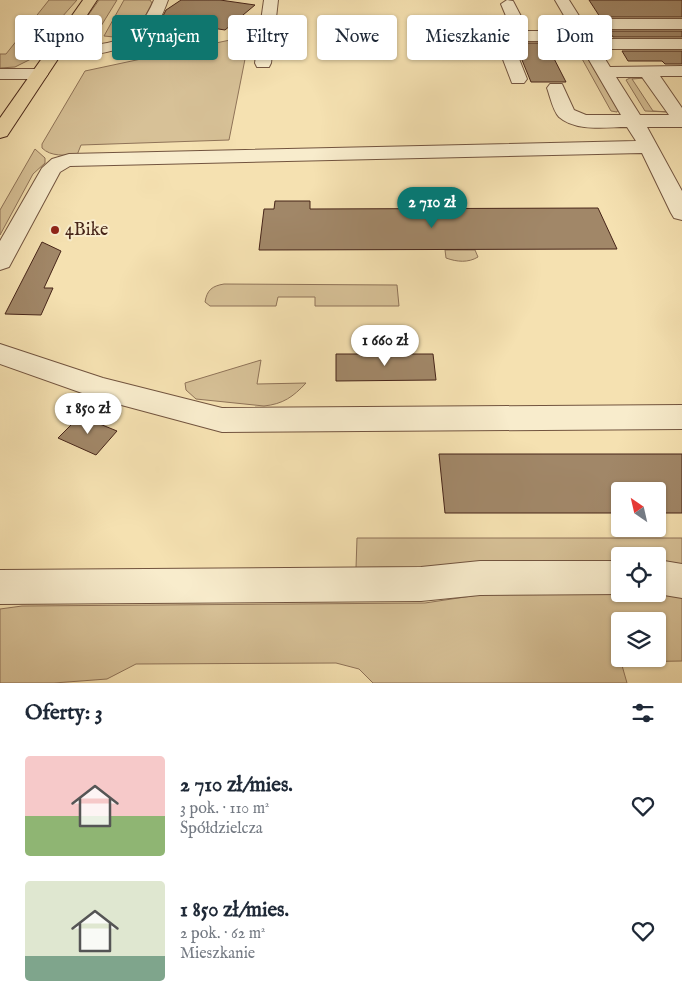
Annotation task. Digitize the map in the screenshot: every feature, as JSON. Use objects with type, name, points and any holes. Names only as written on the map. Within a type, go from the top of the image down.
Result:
[{"type":"main road","points":[[80,15],[90,0]]},
{"type":"main road","points":[[0,132],[49,60]]},
{"type":"street","points":[[102,49],[120,45],[142,36],[161,0]]},
{"type":"street","points":[[263,63],[271,0]]},
{"type":"street","points":[[562,0],[571,15]]},
{"type":"street","points":[[508,4],[513,15]]},
{"type":"street","points":[[612,31],[682,24]]},
{"type":"street","points":[[612,37],[682,44]]},
{"type":"street","points":[[511,60],[518,79]]},
{"type":"street","points":[[598,60],[649,147],[682,213]]},
{"type":"street","points":[[647,71],[682,121]]},
{"type":"street","points":[[605,72],[682,71]]},
{"type":"street","points":[[7,74],[39,74]]},
{"type":"street","points":[[556,88],[566,113],[583,121],[635,124],[682,121]]},
{"type":"street","points":[[0,262],[52,168],[59,163],[69,160],[649,147]]},
{"type":"street","points":[[0,354],[99,388],[222,420],[682,417]]},
{"type":"street","points":[[0,587],[421,584],[480,578],[611,578]]},
{"type":"street","points":[[666,578],[682,581]]},
{"type":"shaded area","points":[[49,0],[77,0],[64,15],[37,15]]},
{"type":"shaded area","points":[[99,0],[117,0],[102,24],[102,15],[88,15]]},
{"type":"shaded area","points":[[124,0],[150,0],[152,3],[146,15],[116,15]]},
{"type":"shaded area","points":[[112,22],[112,37],[104,36]]},
{"type":"shaded area","points":[[228,40],[228,60],[245,60],[229,140],[81,145],[77,155],[54,154],[42,148],[42,144],[85,71],[136,60],[218,60],[218,43]]},
{"type":"shaded area","points":[[15,43],[15,60],[29,60],[15,67],[0,68],[0,54],[6,54]]},
{"type":"shaded area","points":[[583,60],[589,60],[618,110],[617,112],[611,111]]},
{"type":"shaded area","points":[[630,78],[645,78],[632,79],[653,111],[669,112],[645,111],[626,80]]},
{"type":"shaded area","points":[[35,149],[45,158],[45,163],[33,174],[0,235],[0,210]]},
{"type":"shaded area","points":[[445,250],[475,250],[478,257],[466,261],[454,260],[446,258]]},
{"type":"shaded area","points":[[224,284],[397,285],[399,306],[315,306],[315,297],[278,297],[276,306],[210,306],[205,302],[207,294],[211,289]]},
{"type":"shaded area","points":[[261,360],[257,384],[306,383],[287,399],[277,404],[264,406],[196,399],[186,390],[185,383]]},
{"type":"shaded area","points":[[357,538],[682,538],[682,568],[666,567],[666,547],[611,547],[611,566],[356,568]]},
{"type":"shaded area","points":[[505,591],[611,593],[611,602],[666,602],[666,592],[673,593],[682,598],[682,661],[666,661],[666,612],[611,612],[611,667],[622,667],[627,683],[373,683],[359,669],[336,663],[136,664],[107,679],[54,683],[0,683],[0,609],[22,606],[425,603]]},
{"type":"building","points":[[181,0],[220,0],[255,5],[243,15],[228,15],[228,28],[225,30],[218,29],[218,15],[164,15],[166,10]]},
{"type":"building","points":[[589,0],[682,0],[682,17],[612,17],[612,15],[599,15]]},
{"type":"building","points":[[612,31],[682,31],[682,37],[613,37]]},
{"type":"building","points":[[528,43],[538,43],[538,60],[555,60],[566,82],[531,82],[522,60],[528,60]]},
{"type":"building","points":[[622,51],[682,51],[682,64],[665,64],[662,61],[628,61]]},
{"type":"building","points":[[275,201],[310,201],[310,209],[598,208],[617,249],[259,250],[264,209],[274,209]]},
{"type":"building","points":[[42,242],[61,251],[44,288],[53,288],[41,315],[5,314]]},
{"type":"building","points":[[336,354],[433,354],[436,380],[336,381]]},
{"type":"building","points":[[80,416],[117,431],[96,455],[58,438]]},
{"type":"building","points":[[439,454],[682,454],[682,513],[666,513],[666,482],[611,482],[611,513],[445,513]]},
{"type":"place","name":"4Bike","points":[[55,230]]}]
